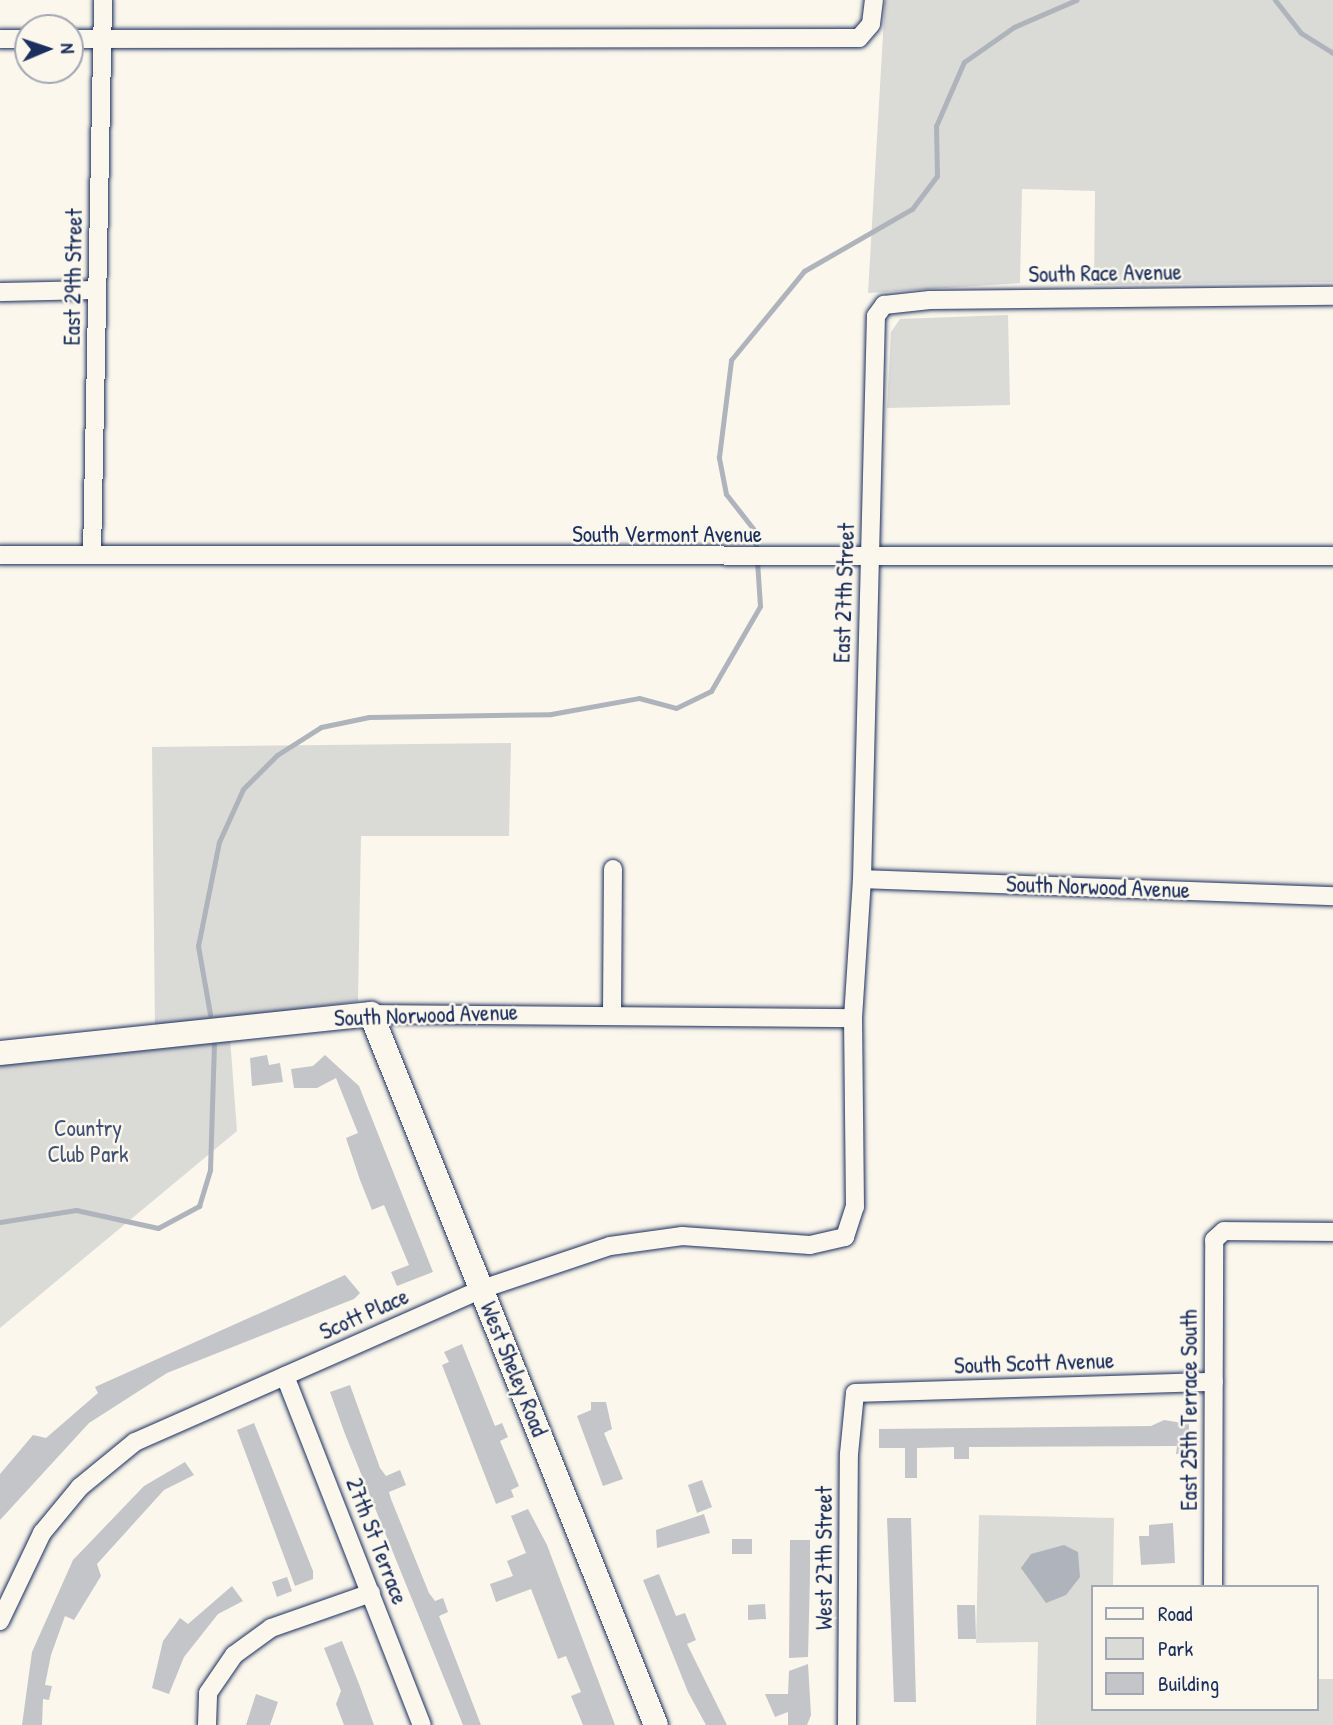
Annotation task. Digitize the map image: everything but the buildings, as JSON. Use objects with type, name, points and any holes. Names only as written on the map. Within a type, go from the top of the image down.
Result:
[{"type":"street","name":"East 29th Street","points":[[92,555],[103,0]]},
{"type":"street","points":[[84,39],[865,35],[874,0]]},
{"type":"street","points":[[0,292],[97,290]]},
{"type":"street","name":"South Race Avenue","points":[[881,309],[930,300],[1333,296]]},
{"type":"street","name":"East 27th Street","points":[[845,1237],[855,1207],[853,1018],[862,879],[870,559],[881,309]]},
{"type":"street","name":"South Vermont Avenue","points":[[0,555],[712,560],[1333,556]]},
{"type":"street","points":[[612,1012],[613,869]]},
{"type":"street","name":"South Norwood Avenue","points":[[862,879],[1333,896]]},
{"type":"street","name":"South Norwood Avenue","points":[[0,1054],[371,1014],[612,1012],[853,1018]]},
{"type":"street","name":"West Sheley Road","points":[[371,1014],[656,1725]]},
{"type":"street","name":"East 25th Terrace South","points":[[1213,1585],[1218,1234],[1333,1232]]},
{"type":"street","name":"Scott Place","points":[[0,1621],[42,1533],[80,1487],[135,1442],[482,1289],[642,1238],[810,1245],[845,1237]]},
{"type":"street","name":"27th St Terrace","points":[[285,1376],[422,1725]]},
{"type":"street","name":"South Scott Avenue","points":[[855,1393],[1214,1382]]},
{"type":"street","name":"West 27th Street","points":[[847,1725],[849,1454],[855,1393]]},
{"type":"street","points":[[207,1725],[208,1693],[234,1655],[271,1628],[371,1593]]},
{"type":"green space","points":[[885,0],[1333,0],[1333,282],[1094,285],[1095,191],[1022,189],[1020,283],[868,293]]},
{"type":"green space","points":[[1008,315],[1010,405],[887,408],[891,332],[900,319]]},
{"type":"green space","points":[[511,743],[509,836],[361,836],[358,1001],[155,1030],[152,747]]},
{"type":"green space","name":"Country Club Park","points":[[230,1038],[237,1131],[0,1328],[0,1063]]},
{"type":"green space","points":[[979,1515],[1114,1518],[1113,1585],[1092,1585],[1092,1711],[1319,1711],[1319,1679],[1333,1679],[1333,1725],[1036,1725],[1038,1642],[976,1643]]},
{"type":"shaded area","points":[[1064,1545],[1078,1552],[1080,1577],[1066,1595],[1046,1603],[1021,1568],[1031,1554]]},
{"type":"waterway","points":[[210,1014],[198,946],[219,842],[243,789],[277,755],[321,727],[369,717],[551,714],[639,698],[676,708],[711,691],[760,606],[755,531],[726,494],[719,457],[731,360],[804,271],[912,209],[937,176],[936,126],[964,62],[1014,27],[1076,0]]},
{"type":"waterway","points":[[1275,0],[1301,33],[1333,53]]},
{"type":"waterway","points":[[0,1222],[76,1210],[158,1228],[199,1206],[210,1170],[214,1045]]}]
